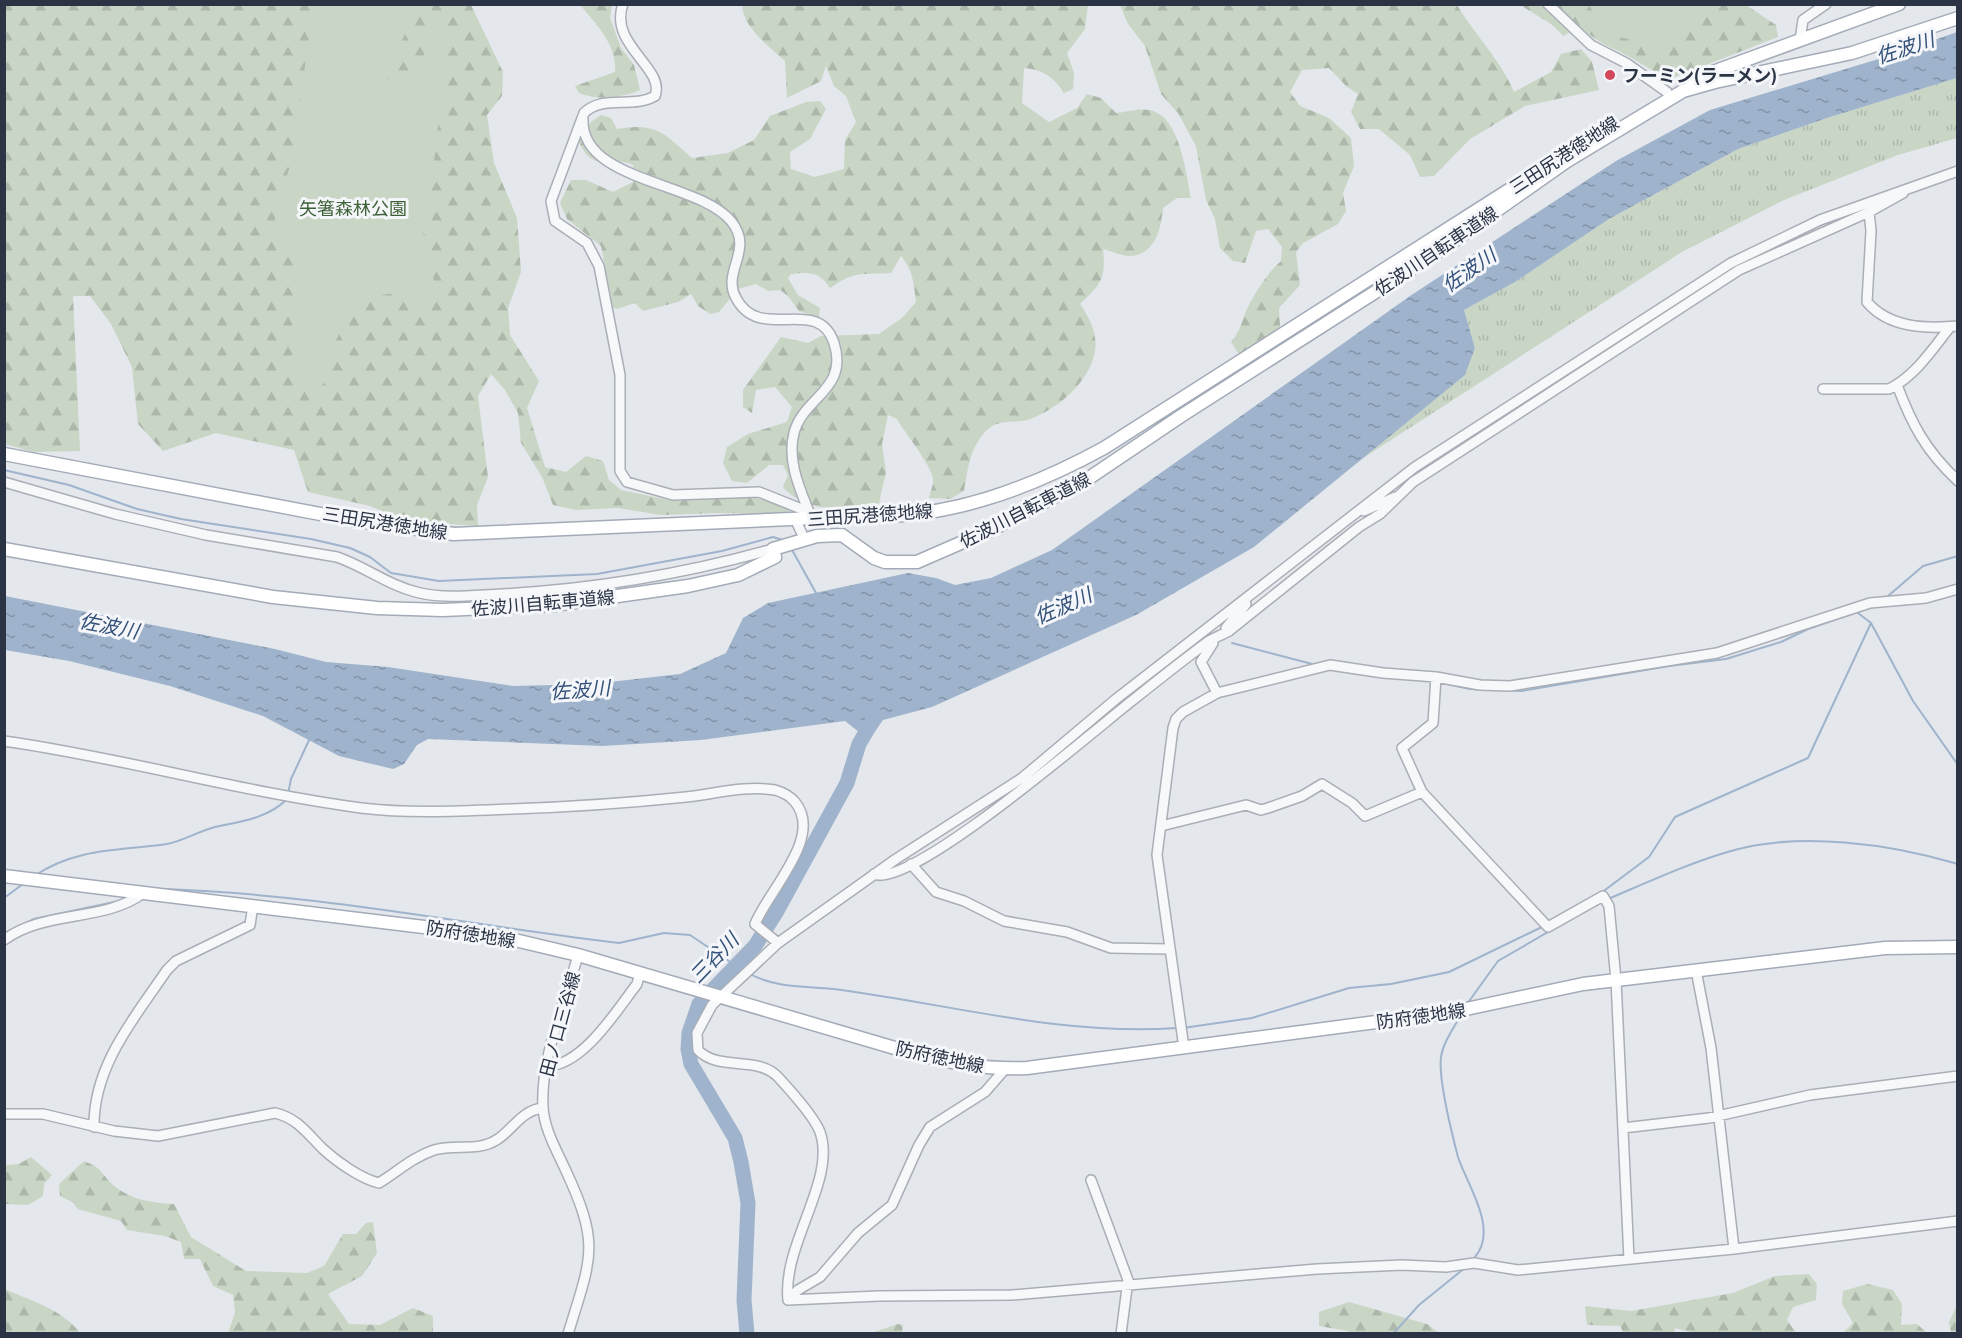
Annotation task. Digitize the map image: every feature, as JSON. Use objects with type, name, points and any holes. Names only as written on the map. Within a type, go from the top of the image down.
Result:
[{"type":"main road","name":"三田尻港徳地線","points":[[4,454],[352,520],[454,534],[795,519],[811,515],[886,517],[952,508],[1036,481],[1104,448],[1667,92],[1899,4]]},
{"type":"main road","name":"佐波川自転車道線","points":[[4,549],[273,597],[377,608],[443,610],[554,605],[688,586],[738,575],[769,562],[775,557],[776,548],[817,536],[842,535],[874,558],[885,562],[916,562],[1012,520],[1089,478],[1181,416],[1435,254],[1480,220],[1567,161],[1683,91],[1715,82],[1852,54],[1958,18]]},
{"type":"main road","name":"防府徳地線","points":[[4,876],[498,936],[578,955],[717,997],[960,1065],[1005,1069],[1185,1048],[1452,1012],[1551,990],[1616,980],[1885,948],[1958,947]]},
{"type":"street","points":[[622,4],[619,22],[622,33],[654,80],[657,91],[655,96],[648,100],[637,103],[605,103],[593,106],[584,113],[551,201],[552,212],[563,229],[587,243],[599,266],[620,375],[620,471],[622,477],[627,482],[673,495],[759,492],[811,515]]},
{"type":"street","points":[[1548,4],[1591,45],[1626,63],[1667,92]]},
{"type":"street","points":[[1800,40],[1803,20],[1826,4]]},
{"type":"street","points":[[584,113],[582,131],[586,141],[595,152],[621,169],[698,198],[731,220],[740,233],[742,246],[731,281],[735,297],[744,311],[763,321],[805,318],[827,328],[834,344],[836,362],[834,376],[825,393],[800,417],[793,434],[795,477],[811,515]]},
{"type":"street","points":[[788,1300],[792,1255],[818,1189],[820,1134],[786,1086],[770,1070],[758,1066],[713,1060],[706,1058],[698,1050],[697,1033],[717,997],[778,943],[874,874],[1022,778],[1116,699],[1415,467],[1698,282],[1797,231],[1958,171]]},
{"type":"street","points":[[874,874],[886,874],[911,864],[1014,798],[1131,701],[1229,631],[1359,526],[1380,514],[1413,482],[1730,276],[1789,246],[1869,212],[1895,199],[1905,189]]},
{"type":"street","points":[[1869,212],[1871,231],[1867,302],[1892,321],[1925,328],[1954,327]]},
{"type":"street","points":[[1435,254],[1453,229],[1480,220]]},
{"type":"street","points":[[1823,389],[1889,389],[1923,363],[1954,327]]},
{"type":"street","points":[[1234,365],[1243,378]]},
{"type":"street","points":[[1897,385],[1918,435],[1958,481]]},
{"type":"street","points":[[4,482],[115,514],[206,536],[230,537],[337,557],[357,564],[387,583],[423,594],[467,596],[547,592],[708,567],[776,548]]},
{"type":"street","points":[[1360,510],[1365,511],[1398,496]]},
{"type":"street","points":[[795,519],[801,541]]},
{"type":"street","points":[[1185,1048],[1157,855],[1176,719],[1188,708],[1217,693],[1330,665],[1435,680],[1510,686],[1717,653],[1870,603],[1926,598],[1958,589]]},
{"type":"street","points":[[1217,693],[1201,662],[1218,637],[1247,603],[1246,600]]},
{"type":"street","points":[[1435,680],[1433,723],[1402,748],[1422,792],[1548,927],[1603,896],[1609,906],[1616,980],[1629,1259]]},
{"type":"street","points":[[4,741],[363,808],[441,811],[592,806],[733,791],[774,790],[785,794],[795,802],[802,815],[804,826],[795,854],[755,924],[778,943]]},
{"type":"street","points":[[1161,826],[1246,805],[1261,810],[1302,796],[1322,784],[1352,803],[1365,816],[1422,792]]},
{"type":"street","points":[[911,864],[936,891],[964,901],[1004,921],[1067,932],[1111,948],[1169,949]]},
{"type":"street","points":[[4,940],[29,926],[123,904],[142,894]]},
{"type":"street","points":[[94,1127],[94,1115],[112,1052],[167,969],[176,960],[250,925],[253,905]]},
{"type":"street","name":"田ノ口三谷線","points":[[568,1334],[588,1268],[589,1227],[584,1209],[554,1144],[543,1108],[546,1066],[578,955]]},
{"type":"street","points":[[1696,970],[1711,1048],[1734,1249]]},
{"type":"street","points":[[546,1066],[566,1061],[587,1046],[637,984],[640,973]]},
{"type":"street","points":[[788,1300],[798,1290],[820,1277],[858,1233],[892,1206],[919,1145],[930,1127],[986,1092],[1005,1069]]},
{"type":"street","points":[[1623,1128],[1720,1116],[1810,1095],[1958,1076]]},
{"type":"street","points":[[4,1114],[43,1114],[94,1127],[158,1136],[274,1113],[287,1116],[301,1125],[327,1153],[378,1183],[400,1166],[435,1150],[483,1147],[499,1139],[534,1109],[543,1108]]},
{"type":"street","points":[[1091,1180],[1128,1280],[1121,1334]]},
{"type":"street","points":[[788,1300],[879,1296],[1012,1295],[1317,1269],[1402,1265],[1446,1267],[1474,1263],[1518,1270],[1734,1249],[1958,1221]]},
{"type":"green space","points":[[742,4],[1088,5],[1085,29],[1067,53],[1074,73],[1073,89],[1064,93],[1047,75],[1037,70],[1024,68],[1022,103],[1049,122],[1077,108],[1087,94],[1101,98],[1116,113],[1149,110],[1160,114],[1175,133],[1184,160],[1191,198],[1177,198],[1163,208],[1159,231],[1147,250],[1140,254],[1125,256],[1103,249],[1103,274],[1097,286],[1080,304],[1094,332],[1096,345],[1086,374],[1070,394],[1049,410],[1027,420],[1002,423],[988,429],[974,450],[964,491],[950,499],[929,498],[933,481],[928,466],[897,419],[888,415],[882,444],[886,472],[879,503],[855,509],[815,506],[791,495],[783,487],[788,475],[783,465],[769,465],[747,483],[732,481],[723,463],[727,447],[748,434],[787,422],[792,407],[775,387],[756,390],[752,413],[743,407],[743,390],[781,337],[808,343],[821,336],[879,334],[902,318],[916,302],[914,283],[901,256],[891,273],[853,276],[830,288],[822,278],[814,274],[791,274],[788,278],[798,295],[820,308],[819,318],[799,311],[788,296],[780,290],[768,291],[756,284],[738,289],[719,312],[710,314],[698,306],[691,294],[678,302],[643,311],[635,303],[617,309],[613,307],[601,246],[567,219],[560,203],[571,180],[586,180],[613,192],[633,182],[633,165],[595,160],[589,157],[578,140],[591,122],[601,115],[611,118],[617,129],[641,127],[659,132],[692,158],[728,153],[754,140],[770,116],[806,102],[820,101],[826,109],[810,139],[790,152],[791,169],[815,177],[844,169],[845,140],[856,122],[846,96],[834,86],[826,66],[821,81],[787,98],[785,61],[752,28],[743,12]]},
{"type":"green space","points":[[1715,4],[1716,6],[1696,25],[1678,37],[1655,43],[1634,41],[1615,35],[1599,23],[1589,5]]},
{"type":"green space","points":[[4,5],[471,5],[503,72],[502,96],[487,115],[494,163],[517,218],[521,272],[508,308],[510,335],[539,381],[527,408],[545,467],[566,472],[586,456],[603,461],[609,480],[621,490],[673,501],[747,496],[791,507],[788,514],[661,515],[618,508],[576,510],[553,505],[542,477],[521,443],[518,413],[505,390],[491,374],[478,396],[488,477],[477,505],[478,526],[407,521],[370,506],[308,492],[294,450],[216,433],[163,451],[138,424],[132,367],[111,324],[90,296],[73,296],[80,451],[33,452],[5,444]]},
{"type":"green space","name":"矢箸森林公園","points":[[313,5],[418,5],[386,76],[399,93],[419,67],[435,25],[444,29],[448,39],[428,214],[423,231],[436,290],[422,301],[412,296],[389,294],[379,296],[360,307],[352,315],[335,343],[324,384],[310,391],[298,385],[292,375],[293,256],[280,246],[273,234],[277,205],[293,157]]},
{"type":"green space","points":[[580,5],[612,5],[610,18],[621,48],[634,65],[640,90],[610,98],[579,93],[575,86],[615,72],[613,53],[605,36]]},
{"type":"green space","points":[[1120,5],[1457,5],[1495,58],[1514,92],[1551,72],[1561,54],[1581,49],[1592,62],[1599,90],[1525,106],[1470,139],[1434,176],[1420,177],[1410,155],[1379,129],[1360,129],[1351,112],[1358,94],[1346,86],[1329,68],[1302,70],[1290,92],[1300,106],[1329,118],[1351,138],[1354,166],[1343,193],[1346,211],[1338,224],[1303,243],[1296,252],[1300,285],[1279,308],[1280,327],[1239,354],[1231,342],[1256,292],[1281,261],[1282,247],[1268,229],[1256,231],[1245,263],[1233,261],[1220,248],[1215,219],[1206,200],[1196,146],[1178,113],[1161,94],[1145,46],[1128,24]]},
{"type":"green space","points":[[1521,5],[1746,5],[1776,25],[1778,37],[1675,77],[1649,68],[1601,42],[1580,27],[1563,36],[1549,22]]},
{"type":"green space","points":[[1957,78],[1957,138],[1898,155],[1784,200],[1682,252],[1360,460],[1465,374],[1475,348],[1464,310],[1515,282],[1609,219],[1738,149],[1830,117]]},
{"type":"green space","points":[[31,1157],[52,1175],[44,1184],[43,1196],[28,1205],[5,1204],[5,1165],[19,1164]]},
{"type":"green space","points":[[84,1161],[96,1167],[116,1187],[131,1196],[156,1203],[174,1204],[191,1237],[246,1271],[307,1273],[324,1266],[343,1234],[356,1234],[366,1223],[373,1222],[377,1253],[362,1276],[328,1294],[349,1324],[380,1325],[413,1308],[433,1316],[433,1333],[228,1333],[235,1312],[233,1295],[213,1286],[200,1259],[184,1259],[181,1242],[165,1236],[127,1230],[121,1221],[78,1209],[74,1203],[60,1196],[59,1184]]},
{"type":"green space","points":[[1809,1274],[1817,1284],[1816,1300],[1793,1307],[1787,1320],[1796,1333],[1698,1334],[1675,1328],[1674,1333],[1624,1334],[1620,1326],[1587,1325],[1585,1306],[1631,1311],[1733,1293],[1775,1276]]},
{"type":"green space","points":[[1867,1284],[1893,1290],[1902,1304],[1901,1325],[1917,1324],[1927,1333],[1843,1333],[1853,1323],[1842,1304],[1843,1291]]},
{"type":"green space","points":[[4,1289],[55,1312],[65,1318],[80,1333],[5,1333]]},
{"type":"green space","points":[[1349,1302],[1427,1324],[1439,1333],[1350,1333],[1319,1326],[1319,1312]]},
{"type":"green space","points":[[1957,1305],[1957,1333],[1951,1333],[1949,1322]]},
{"type":"green space","points":[[898,1324],[903,1325],[902,1333],[871,1333]]},
{"type":"water","name":"佐波川","points":[[1957,32],[1957,78],[1830,117],[1738,149],[1609,219],[1515,282],[1464,310],[1475,348],[1465,375],[1254,547],[1136,615],[932,707],[883,720],[869,740],[845,721],[701,740],[603,746],[428,739],[417,745],[404,764],[393,769],[339,756],[263,716],[170,686],[69,661],[5,650],[5,596],[275,649],[326,662],[388,667],[513,686],[592,684],[680,674],[726,653],[743,618],[768,603],[908,573],[936,578],[955,585],[991,578],[1052,550],[1410,296],[1616,161],[1710,110],[1885,57]]},
{"type":"waterway","points":[[4,470],[69,485],[137,509],[181,519],[311,539],[350,548],[370,557],[391,573],[439,581],[597,574],[722,551],[773,537],[786,541]]},
{"type":"waterway","points":[[791,548],[816,593]]},
{"type":"waterway","points":[[1888,596],[1923,566],[1958,556]]},
{"type":"waterway","points":[[1438,682],[1470,689],[1521,691],[1669,666],[1726,659],[1781,642],[1808,629],[1863,610]]},
{"type":"waterway","points":[[1858,613],[1871,623],[1913,701],[1958,765]]},
{"type":"waterway","points":[[1601,893],[1649,857],[1675,817],[1808,758],[1871,623]]},
{"type":"waterway","points":[[1232,643],[1316,665]]},
{"type":"waterway","points":[[1339,671],[1375,676]]},
{"type":"waterway","name":"三谷川","points":[[747,1334],[744,1300],[748,1203],[741,1162],[735,1138],[691,1064],[688,1049],[689,1033],[699,1004],[755,946],[777,911],[847,783],[859,744],[873,720]]},
{"type":"waterway","points":[[288,794],[291,779],[310,738]]},
{"type":"waterway","points":[[34,876],[66,860],[83,855],[179,841],[209,829],[263,815],[287,799]]},
{"type":"waterway","points":[[1608,899],[1715,856],[1758,845],[1786,842],[1815,841],[1874,846],[1958,864]]},
{"type":"waterway","points":[[4,898],[23,884]]},
{"type":"waterway","points":[[131,886],[152,888]]},
{"type":"waterway","points":[[164,889],[278,897],[619,943],[664,933],[690,935],[745,972]]},
{"type":"waterway","points":[[9,932],[34,919],[119,901],[125,897]]},
{"type":"waterway","points":[[1467,1004],[1498,961],[1574,917]]},
{"type":"waterway","points":[[1183,1028],[1252,1018],[1349,988],[1391,984],[1449,972],[1544,926]]},
{"type":"waterway","points":[[750,974],[780,984],[877,995],[1048,1023],[1134,1029],[1177,1028]]},
{"type":"waterway","points":[[1458,1020],[1444,1047],[1441,1067],[1446,1107],[1458,1157],[1483,1220],[1482,1246],[1475,1257]]},
{"type":"waterway","points":[[1393,1334],[1419,1305],[1466,1267]]},
{"type":"place","name":"フーミン(ラーメン)","points":[[1610,75]]}]
